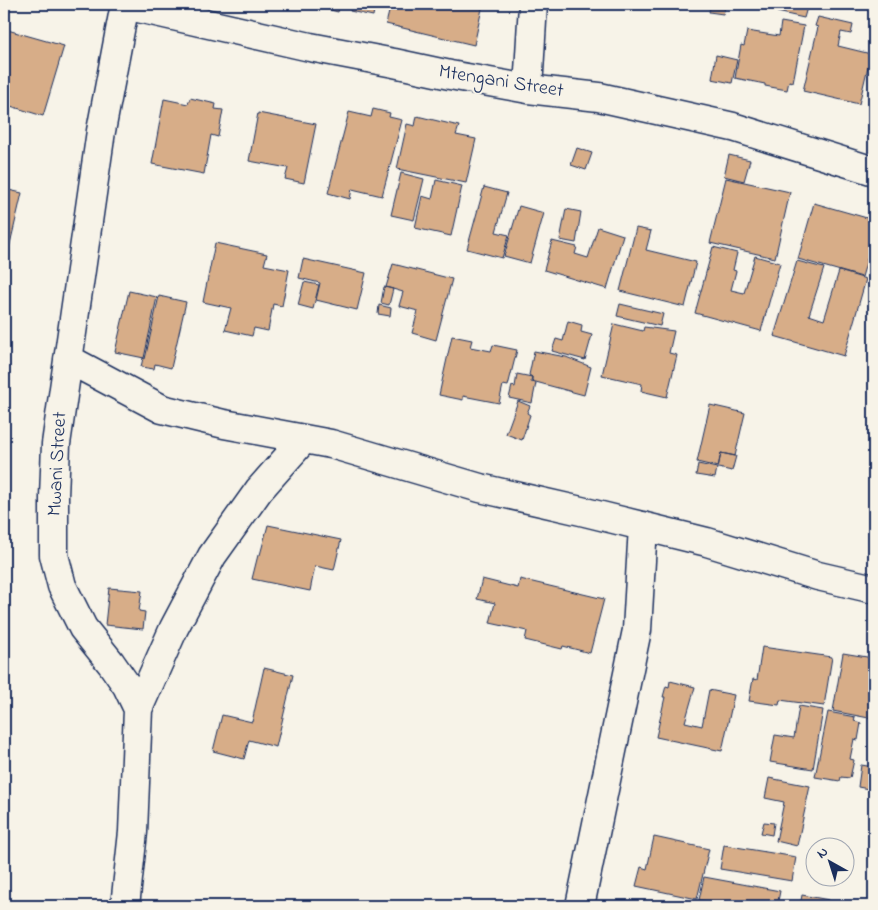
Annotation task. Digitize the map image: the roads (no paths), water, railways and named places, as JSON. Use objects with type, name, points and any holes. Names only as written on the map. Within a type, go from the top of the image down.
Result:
[{"type":"street","name":"Mtengani Street","points":[[125,4],[310,47],[450,75],[528,89],[599,97],[732,127],[874,171]]},
{"type":"street","name":"Mwani Street","points":[[125,4],[101,131],[68,359],[56,444],[54,497],[54,555],[62,586],[83,628],[122,678],[138,709],[133,832],[125,906]]},
{"type":"street","points":[[528,89],[533,4]]},
{"type":"street","points":[[68,359],[162,409],[224,424],[331,444],[480,488],[707,542],[818,576],[874,589]]},
{"type":"street","points":[[138,709],[174,628],[212,556],[259,490],[304,439]]},
{"type":"street","points":[[580,906],[637,630],[643,526]]}]
